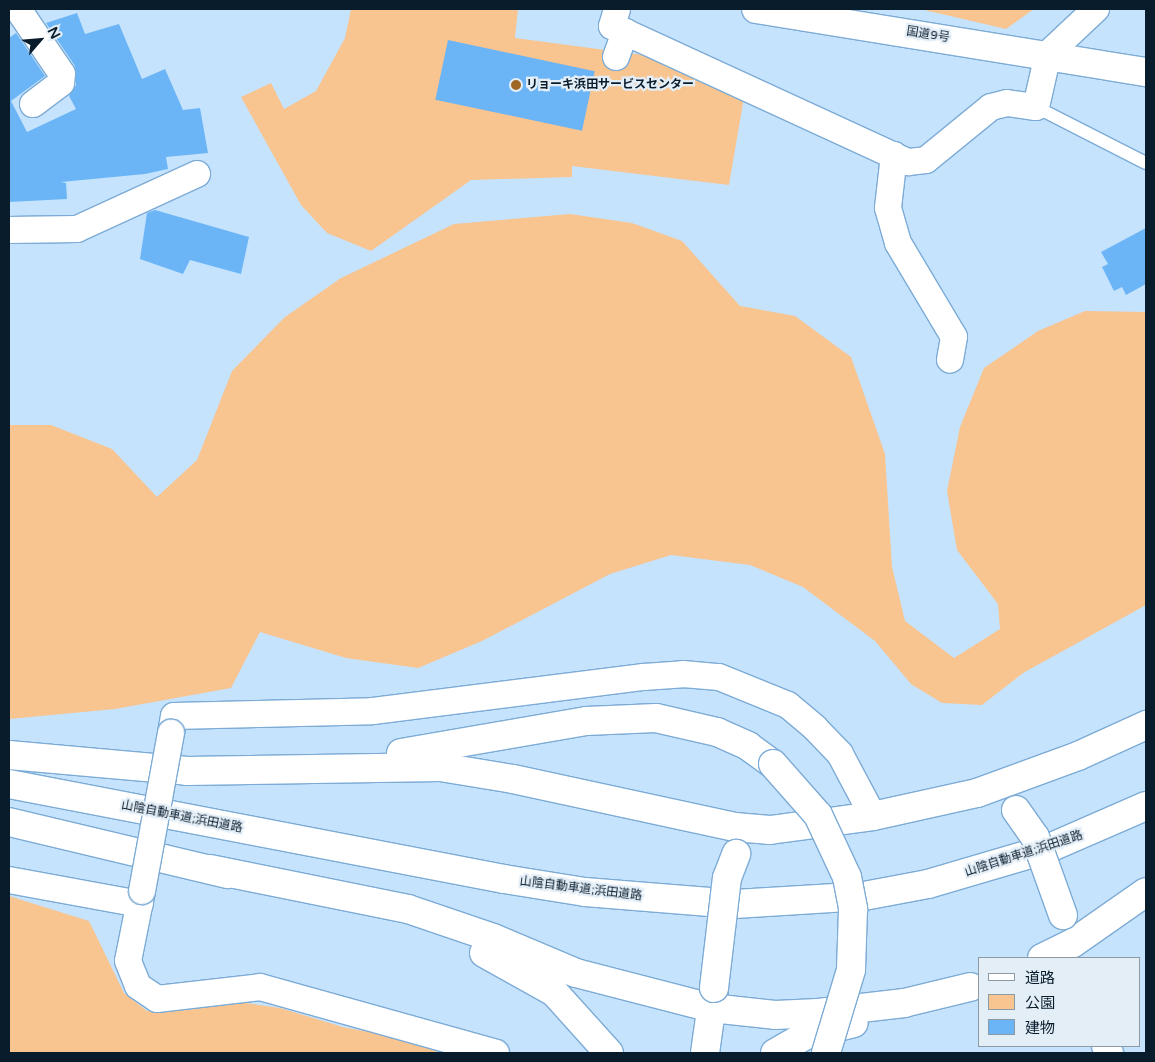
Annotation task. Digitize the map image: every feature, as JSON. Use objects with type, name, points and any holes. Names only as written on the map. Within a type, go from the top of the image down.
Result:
[{"type":"main road","name":"国道9号","points":[[756,9],[1048,54],[1146,72]]},
{"type":"main road","name":"国道9号","points":[[1100,63],[1146,76]]},
{"type":"main road","points":[[261,770],[460,744],[620,717],[686,722],[717,732],[748,746],[773,764],[797,788],[826,831],[847,877],[853,909],[851,970],[826,1053]]},
{"type":"main road","points":[[9,755],[133,768],[261,770],[449,768],[735,828],[770,830],[873,816],[976,793],[1078,756],[1146,725]]},
{"type":"main road","name":"山陰自動車道;浜田道路","points":[[9,784],[585,892],[735,904],[864,896],[928,884],[1047,849],[1146,806]]},
{"type":"main road","points":[[976,793],[1001,799],[1016,810],[1035,837],[1064,914],[1075,951]]},
{"type":"main road","points":[[9,822],[210,869],[408,909],[450,922],[586,976],[713,998],[775,1015],[818,1013],[904,1003],[974,985]]},
{"type":"main road","points":[[705,1053],[727,878],[736,854],[747,842],[770,830]]},
{"type":"main road","points":[[210,869],[414,926],[498,959],[554,992],[581,1017],[610,1053]]},
{"type":"main road","points":[[1047,957],[1075,951],[1146,892]]},
{"type":"main road","points":[[774,1053],[806,1036],[974,985]]},
{"type":"street","points":[[18,9],[62,74],[61,83],[33,104]]},
{"type":"street","points":[[616,57],[621,20],[908,162],[926,160],[991,107],[1007,102],[1036,107],[1048,54],[1096,9]]},
{"type":"street","points":[[894,155],[888,208],[898,243],[954,337],[950,360]]},
{"type":"street","points":[[9,230],[77,229],[197,174]]},
{"type":"street","points":[[496,1053],[260,987],[157,999],[138,986],[128,961],[174,716],[373,711],[644,677],[683,674],[719,677],[788,705],[815,728],[840,754],[873,816]]},
{"type":"street","points":[[9,880],[141,897]]},
{"type":"lane","points":[[1036,107],[1146,163]]},
{"type":"green space","points":[[351,9],[518,9],[515,38],[643,55],[744,97],[729,185],[572,166],[572,177],[471,180],[371,251],[327,233],[301,205],[241,97],[271,83],[284,109],[316,91],[345,38]]},
{"type":"green space","points":[[920,9],[1034,9],[1006,29]]},
{"type":"green space","points":[[570,214],[632,223],[682,241],[740,306],[795,316],[851,357],[885,454],[892,567],[905,621],[954,658],[1000,629],[998,604],[957,550],[947,491],[960,427],[984,368],[1038,331],[1085,311],[1146,312],[1146,605],[1023,673],[982,705],[942,703],[911,684],[875,641],[803,587],[750,565],[671,555],[610,574],[482,641],[418,668],[346,658],[260,632],[231,688],[115,709],[9,719],[9,425],[51,425],[112,449],[157,497],[197,460],[232,371],[285,317],[341,278],[454,224]]},
{"type":"green space","points":[[9,896],[89,921],[124,993],[147,1011],[189,1010],[239,1002],[280,1008],[343,1027],[404,1039],[440,1053],[9,1053]]},
{"type":"building","points":[[77,13],[85,34],[119,24],[142,79],[165,69],[183,110],[200,108],[208,153],[166,157],[168,169],[145,174],[61,182],[66,183],[67,199],[9,202],[9,38],[16,33],[45,76],[11,101],[27,132],[76,109],[69,96],[76,85],[75,66],[46,23]]},
{"type":"building","name":"リョーキ浜田サービスセンター","points":[[448,40],[595,71],[582,131],[435,100]]},
{"type":"building","points":[[155,210],[249,237],[241,274],[190,260],[183,274],[140,259],[147,213]]},
{"type":"building","points":[[1146,228],[1146,284],[1126,295],[1122,287],[1114,291],[1102,267],[1108,264],[1101,252]]},
{"type":"place","name":"リョーキ浜田サービスセンター","points":[[516,85]]}]
